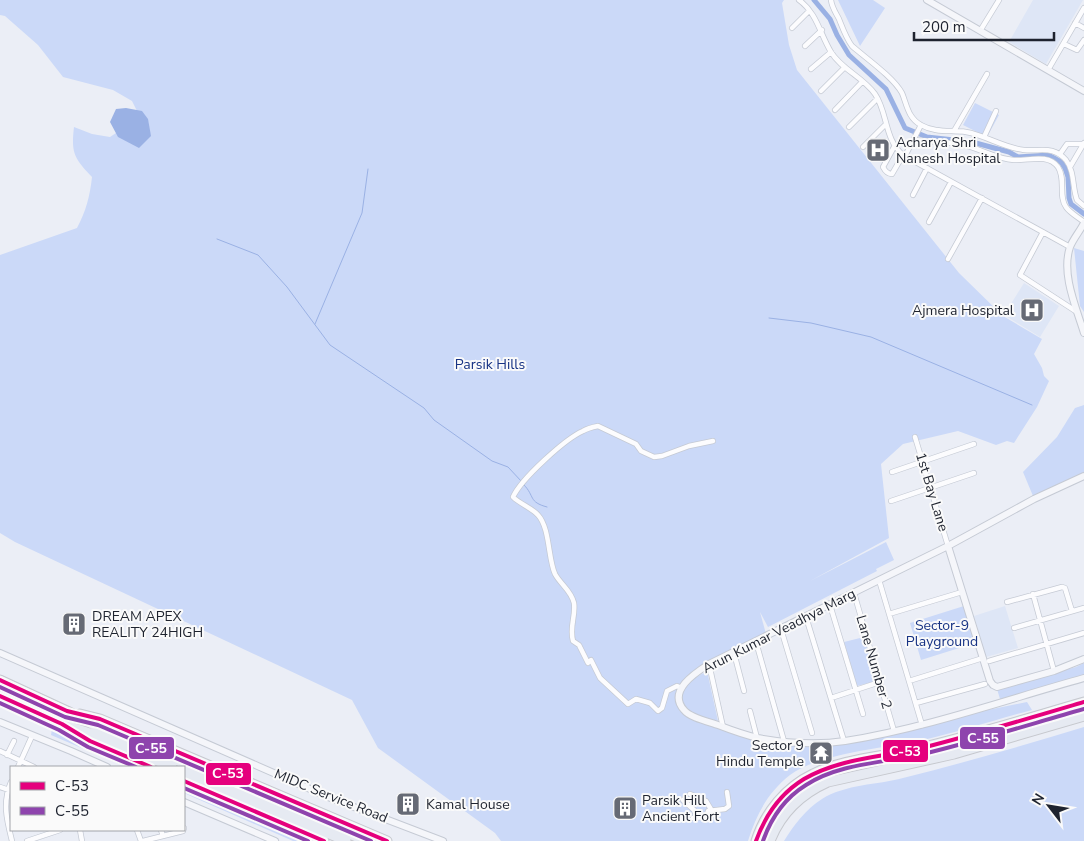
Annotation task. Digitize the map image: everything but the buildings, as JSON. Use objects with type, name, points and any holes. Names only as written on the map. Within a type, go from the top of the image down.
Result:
[{"type":"highway","points":[[0,680],[173,764]]},
{"type":"highway","points":[[0,696],[62,724],[173,764]]},
{"type":"highway","points":[[756,841],[765,819],[778,801],[794,785],[823,769],[950,741],[1084,702]]},
{"type":"highway","points":[[67,711],[100,719],[387,841]]},
{"type":"highway","points":[[770,841],[782,818],[795,803],[811,791],[828,782],[954,754],[1084,716]]},
{"type":"highway","points":[[62,724],[90,741],[149,766]]},
{"type":"highway","points":[[185,769],[366,841]]},
{"type":"highway","points":[[185,772],[346,841]]},
{"type":"highway","points":[[185,781],[324,841]]},
{"type":"street","points":[[799,0],[818,22],[831,52],[875,94],[894,146],[904,156],[1070,247]]},
{"type":"street","points":[[831,0],[832,6],[852,46],[892,80],[902,93],[909,113],[920,127],[934,130],[968,132],[1023,150],[1046,149],[1060,154],[1070,167],[1074,178],[1076,196],[1084,206]]},
{"type":"street","points":[[928,0],[1084,91]]},
{"type":"street","points":[[980,31],[999,0]]},
{"type":"street","points":[[1048,70],[1084,8]]},
{"type":"street","points":[[792,28],[809,11]]},
{"type":"street","points":[[1075,23],[1084,28]]},
{"type":"street","points":[[805,46],[822,30]]},
{"type":"street","points":[[1064,44],[1077,50],[1084,40]]},
{"type":"street","points":[[811,70],[831,52]]},
{"type":"street","points":[[821,91],[845,67]]},
{"type":"street","points":[[954,131],[987,74]]},
{"type":"street","points":[[835,110],[862,82]]},
{"type":"street","points":[[849,127],[877,99]]},
{"type":"street","points":[[984,137],[996,111]]},
{"type":"street","points":[[863,147],[885,125]]},
{"type":"street","points":[[894,146],[883,167],[890,174],[892,174],[904,156],[920,127]]},
{"type":"street","points":[[914,140],[960,144],[1014,160],[1044,159],[1049,160],[1059,168],[1062,178],[1063,200],[1066,207],[1084,222],[1070,247],[1068,273],[1084,333]]},
{"type":"street","points":[[1060,154],[1067,144],[1084,143]]},
{"type":"street","points":[[1070,167],[1084,143]]},
{"type":"street","points":[[890,154],[900,160]]},
{"type":"street","points":[[913,195],[927,168]]},
{"type":"street","points":[[929,222],[951,182]]},
{"type":"street","points":[[948,259],[982,198]]},
{"type":"street","points":[[1043,232],[1020,275],[1077,312]]},
{"type":"street","points":[[713,441],[654,457],[641,451],[636,444],[598,426],[583,431],[554,453],[525,481],[513,497],[538,515],[547,540],[554,572],[570,591],[574,607],[571,629],[573,641],[579,645],[588,663],[590,660],[600,678],[628,704],[636,699],[650,703],[658,711],[662,708],[667,691],[677,686],[682,688],[679,699],[684,711],[697,718],[757,738],[811,743],[844,741],[922,725],[1084,678]]},
{"type":"street","name":"1st Bay Lane","points":[[915,438],[948,546]]},
{"type":"street","points":[[892,472],[974,444]]},
{"type":"street","points":[[890,501],[974,474]]},
{"type":"street","name":"Arun Kumar Veadhya Marg","points":[[682,688],[693,674],[709,664],[781,630],[948,546],[1034,499],[1084,476]]},
{"type":"street","points":[[948,546],[986,659],[990,681],[993,685],[997,687],[1054,671],[1084,659]]},
{"type":"street","points":[[879,580],[922,725]]},
{"type":"street","points":[[1007,602],[1064,587],[1072,611]]},
{"type":"street","points":[[889,614],[962,592]]},
{"type":"street","name":"Lane Number 2","points":[[854,593],[894,731]]},
{"type":"street","points":[[1033,594],[1054,671]]},
{"type":"street","points":[[830,605],[863,714]]},
{"type":"street","points":[[1014,628],[1084,608]]},
{"type":"street","points":[[806,617],[844,741]]},
{"type":"street","points":[[781,630],[812,733]]},
{"type":"street","points":[[909,681],[1084,633]]},
{"type":"street","points":[[756,642],[784,741]]},
{"type":"street","points":[[734,653],[744,691]]},
{"type":"street","name":"MIDC Service Road","points":[[0,654],[333,799],[443,841]]},
{"type":"street","points":[[709,664],[723,727]]},
{"type":"street","points":[[830,698],[880,682]]},
{"type":"street","points":[[916,703],[985,684]]},
{"type":"street","points":[[750,711],[757,738]]},
{"type":"street","points":[[0,722],[105,766]]},
{"type":"street","points":[[18,766],[32,736]]},
{"type":"street","points":[[7,755],[14,741]]},
{"type":"street","points":[[0,751],[32,766]]},
{"type":"street","points":[[0,786],[9,790]]},
{"type":"street","points":[[10,786],[5,804],[8,810],[6,819],[12,841]]},
{"type":"street","points":[[683,800],[694,810],[695,818],[706,817],[708,811],[725,810],[730,806],[727,792]]},
{"type":"street","points":[[690,794],[706,801],[712,811]]},
{"type":"street","points":[[185,802],[262,839],[275,841]]},
{"type":"street","points":[[27,841],[57,831]]},
{"type":"street","points":[[161,831],[163,836]]},
{"type":"street","points":[[142,841],[174,831]]},
{"type":"street","points":[[47,834],[49,841]]},
{"type":"shaded area","points":[[1033,0],[1083,0],[1046,64],[1009,42]]},
{"type":"shaded area","name":"Ajmera Hospital","points":[[1024,283],[1059,306],[1040,337],[1004,315]]},
{"type":"shaded area","points":[[1005,606],[1018,648],[986,657],[974,616]]},
{"type":"green space","name":"Parsik Hills","points":[[0,0],[784,0],[782,3],[789,45],[797,70],[959,273],[1003,316],[1042,339],[1034,354],[1044,376],[1049,381],[1037,407],[1014,443],[1007,441],[996,445],[958,431],[903,444],[881,464],[889,538],[810,581],[886,542],[894,560],[876,569],[877,571],[768,627],[760,612],[766,634],[708,661],[688,675],[681,683],[677,698],[683,703],[682,697],[685,688],[707,671],[718,721],[703,717],[724,730],[814,746],[1027,702],[1032,710],[932,738],[833,757],[802,768],[790,775],[769,796],[759,813],[748,841],[501,841],[495,833],[378,748],[352,700],[15,542],[0,533],[0,255],[77,228],[87,203],[92,177],[75,155],[73,143],[74,127],[92,134],[110,137],[140,117],[132,101],[113,90],[63,77],[38,45],[5,16],[0,15]]},
{"type":"green space","points":[[838,0],[873,0],[885,8],[860,46]]},
{"type":"green space","points":[[975,103],[999,115],[987,137],[963,125]]},
{"type":"green space","points":[[1074,248],[1084,251],[1084,312],[1080,306]]},
{"type":"green space","points":[[1084,405],[1084,473],[1033,496],[1023,472],[1057,437],[1075,408]]},
{"type":"green space","name":"Sector-9 Playground","points":[[964,606],[975,643],[921,660],[910,623]]},
{"type":"green space","points":[[864,637],[877,681],[857,686],[844,642]]},
{"type":"green space","points":[[1084,663],[1084,676],[1000,699],[997,689],[1076,667]]},
{"type":"green space","points":[[1084,727],[1084,841],[784,841],[796,823],[816,803],[841,790],[893,780],[949,766]]},
{"type":"green space","points":[[52,729],[138,766],[124,766],[51,735]]},
{"type":"green space","points":[[185,786],[310,841],[293,841],[185,793]]},
{"type":"water","points":[[126,108],[142,111],[148,119],[151,136],[139,148],[118,137],[110,122],[116,109]]},
{"type":"waterway","points":[[814,0],[830,19],[849,55],[886,89],[905,128],[927,137],[972,142],[1009,152],[1018,157],[1048,155],[1061,162],[1065,168],[1071,204],[1084,214]]},
{"type":"waterway","points":[[315,324],[362,213],[368,169]]},
{"type":"waterway","points":[[217,239],[258,255],[287,287],[330,345],[424,408],[434,420],[492,461],[508,467],[522,482]]},
{"type":"waterway","points":[[769,318],[811,323],[871,337],[1032,405]]},
{"type":"waterway","points":[[524,485],[534,501],[547,507]]},
{"type":"transit line","name":"C-53","points":[[0,680],[67,711],[100,719],[387,841]]},
{"type":"transit line","name":"C-55","points":[[0,687],[65,717],[98,725],[371,841]]},
{"type":"transit line","name":"C-53","points":[[0,696],[62,724],[90,741],[149,766]]},
{"type":"transit line","name":"C-53","points":[[756,841],[769,814],[781,798],[804,779],[818,772],[847,762],[943,743],[1084,702]]},
{"type":"transit line","name":"C-55","points":[[0,703],[59,730],[88,747],[134,766]]},
{"type":"transit line","name":"C-55","points":[[763,841],[770,824],[785,802],[798,790],[833,772],[943,749],[1084,709]]},
{"type":"transit line","name":"C-53","points":[[185,781],[324,841]]},
{"type":"transit line","name":"C-55","points":[[185,788],[308,841]]},
{"type":"place","name":"Acharya Shri Nanesh Hospital","points":[[878,150]]},
{"type":"place","name":"Ajmera Hospital","points":[[1032,310]]},
{"type":"place","name":"DREAM APEX REALITY 24HIGH","points":[[74,624]]},
{"type":"place","name":"Sector 9 Hindu Temple","points":[[821,753]]},
{"type":"place","name":"Kamal House","points":[[408,804]]},
{"type":"place","name":"Parsik Hill Ancient Fort","points":[[625,808]]}]
